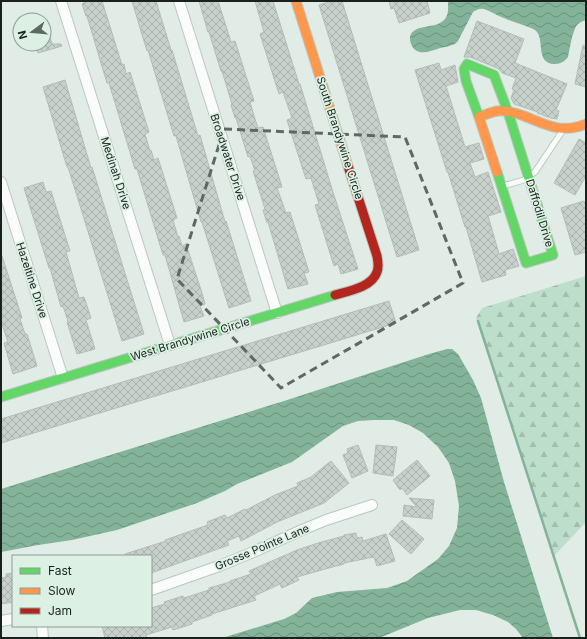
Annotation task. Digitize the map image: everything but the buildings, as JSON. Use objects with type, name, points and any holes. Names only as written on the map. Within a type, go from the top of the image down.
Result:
[{"type":"street","name":"Medinah Drive","points":[[61,1],[170,345]]},
{"type":"street","name":"Broadwater Drive","points":[[179,1],[277,313]]},
{"type":"street","name":"South Brandywine Circle","points":[[296,1],[377,256],[378,266],[376,275]]},
{"type":"street","name":"Daffodil Drive","points":[[467,64],[494,74],[508,112],[553,254],[526,263],[466,81],[464,69],[467,64]]},
{"type":"street","points":[[479,117],[497,111],[514,112],[549,126],[563,129],[576,128],[586,124]]},
{"type":"street","name":"Hazeltine Drive","points":[[1,182],[63,378]]},
{"type":"street","name":"West Brandywine Circle","points":[[1,397],[363,287],[376,275]]},
{"type":"street","name":"Grosse Pointe Lane","points":[[152,590],[219,566],[326,520],[372,505]]},
{"type":"street","points":[[1,621],[12,619]]},
{"type":"street","points":[[42,627],[43,638]]},
{"type":"lane","points":[[502,187],[524,180],[535,172],[563,129]]},
{"type":"highlighted area","points":[[224,129],[405,137],[463,283],[281,388],[177,279]]},
{"type":"green space","points":[[586,276],[586,522],[554,556],[476,318],[482,308]]},
{"type":"water","points":[[448,1],[586,1],[586,20],[579,23],[575,28],[568,57],[563,62],[557,64],[549,63],[545,60],[542,55],[540,39],[535,30],[483,9],[478,9],[473,12],[455,44],[429,52],[418,51],[411,44],[411,34],[418,29],[437,24],[445,19],[448,13]]},
{"type":"water","points":[[447,349],[452,349],[458,354],[473,380],[481,398],[504,482],[553,638],[523,638],[508,622],[493,615],[476,610],[460,610],[428,618],[379,638],[222,638],[284,619],[296,613],[312,598],[337,592],[387,588],[407,581],[438,559],[449,546],[457,528],[459,506],[455,481],[449,463],[438,447],[423,433],[409,425],[394,420],[358,421],[343,426],[292,462],[237,484],[197,503],[117,530],[72,540],[1,552],[1,489]]},
{"type":"waterway","points":[[478,321],[580,638]]},
{"type":"traffic: fast","points":[[479,117],[466,81],[464,69],[467,64],[494,75],[508,112],[553,255],[526,263],[497,172]]},
{"type":"traffic: fast","points":[[1,397],[335,295]]},
{"type":"traffic: slow","points":[[296,1],[348,166]]},
{"type":"traffic: slow","points":[[497,172],[479,117],[495,111],[504,111],[518,114],[554,127],[569,128],[586,124]]},
{"type":"traffic: jam","points":[[335,295],[365,285],[374,277],[378,268],[377,256],[348,166]]}]
